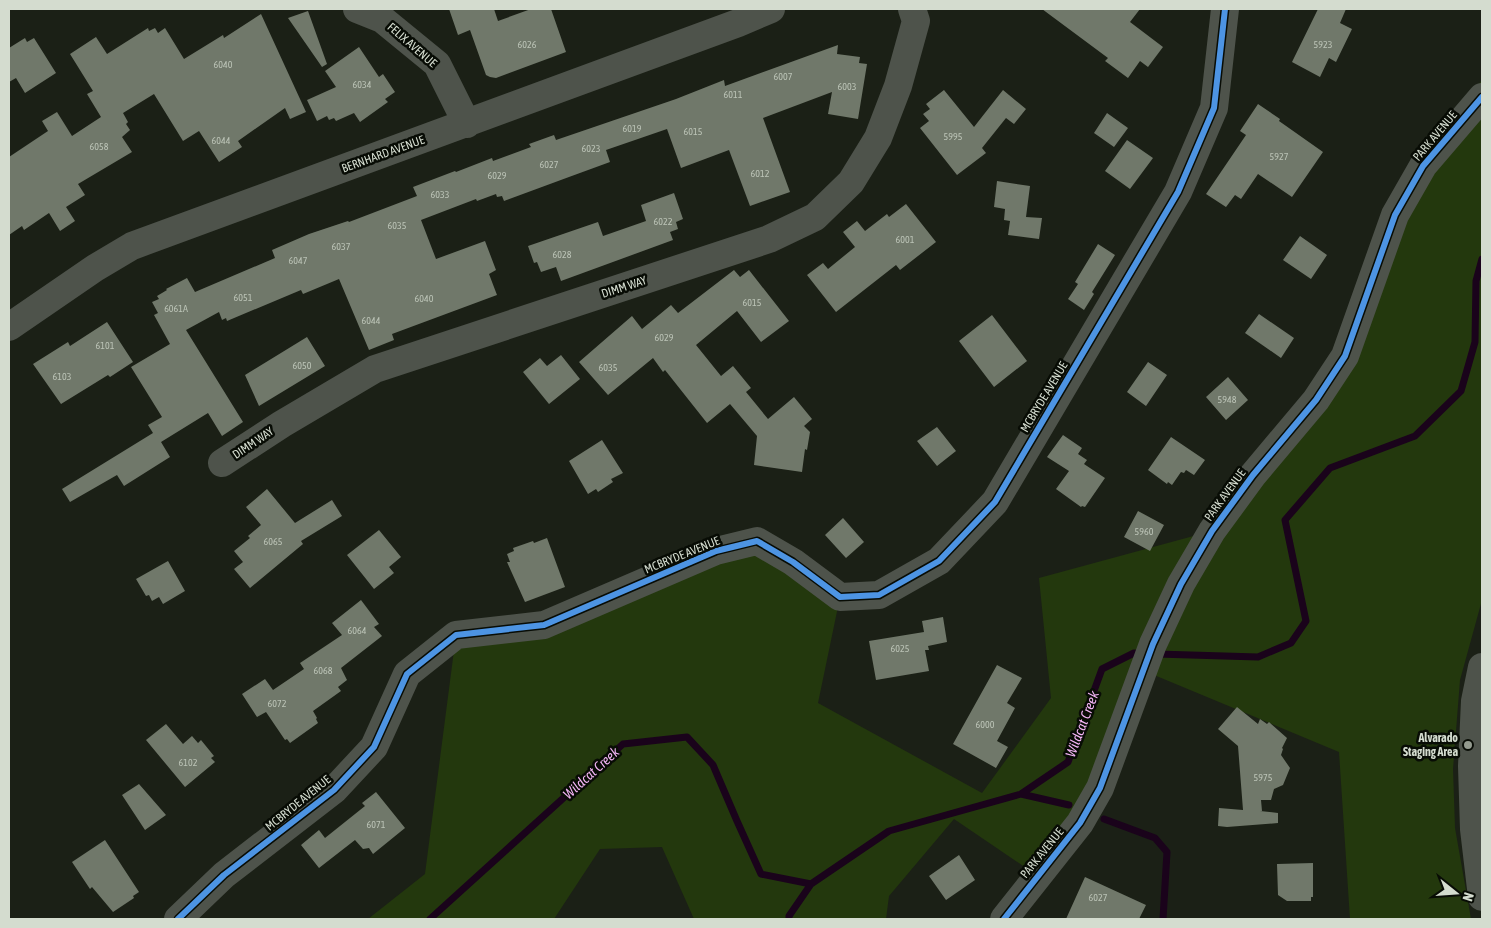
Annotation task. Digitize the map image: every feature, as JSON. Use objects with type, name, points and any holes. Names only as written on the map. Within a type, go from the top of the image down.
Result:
[{"type":"street","name":"FELIX AVENUE","points":[[357,9],[382,19],[437,64],[467,124]]},
{"type":"street","name":"BERNHARD AVENUE","points":[[9,327],[95,268],[132,246],[467,124],[771,9]]},
{"type":"street","name":"DIMM WAY","points":[[222,463],[282,424],[375,369],[769,239],[815,217],[851,182],[878,138],[898,86],[916,21],[912,9]]},
{"type":"street","name":"MCBRYDE AVENUE","points":[[178,919],[224,875],[334,790],[374,747],[407,674],[456,635],[544,625],[716,551],[757,541],[793,562],[840,597],[879,595],[939,561],[995,502],[1178,192],[1214,108],[1225,9]]},
{"type":"street","name":"PARK AVENUE","points":[[1004,919],[1080,823],[1100,788],[1144,673],[1153,644],[1181,584],[1212,531],[1253,475],[1316,400],[1345,356],[1394,215],[1423,166],[1482,97]]},
{"type":"street","points":[[1482,667],[1475,701],[1472,766],[1474,829],[1482,897]]},
{"type":"green space","points":[[1482,80],[1482,600],[1460,680],[1453,769],[1455,828],[1471,919],[1350,919],[1339,752],[1142,670],[1100,788],[1038,876],[954,819],[889,896],[886,919],[694,919],[662,847],[600,849],[554,919],[368,919],[425,874],[456,635],[544,625],[757,541],[840,597],[818,703],[982,793],[1051,698],[1039,578],[1212,531],[1337,351],[1414,160]]},
{"type":"building","points":[[449,9],[494,9],[498,21],[531,9],[551,9],[566,52],[496,78],[490,77],[486,75],[470,30],[458,35]]},
{"type":"building","points":[[1042,9],[1140,9],[1130,22],[1163,47],[1148,67],[1140,61],[1128,78],[1105,61],[1108,58]]},
{"type":"building","points":[[1318,9],[1346,9],[1340,23],[1352,29],[1336,62],[1329,58],[1320,77],[1292,62]]},
{"type":"building","points":[[308,11],[327,64],[322,67],[288,18]]},
{"type":"building","points":[[261,14],[306,112],[290,119],[285,108],[238,141],[242,147],[219,162],[199,131],[183,141],[154,94],[123,113],[130,130],[122,137],[132,152],[78,184],[85,195],[66,207],[75,221],[60,231],[49,213],[24,230],[22,226],[9,235],[9,157],[48,131],[42,121],[57,112],[72,136],[101,117],[87,94],[93,91],[70,54],[96,37],[107,54],[148,28],[149,31],[155,28],[158,33],[165,28],[184,59],[223,35],[224,38]]},
{"type":"building","points":[[25,38],[27,42],[34,38],[56,73],[25,93],[16,78],[9,82],[9,48]]},
{"type":"building","points":[[838,45],[837,54],[860,57],[859,63],[867,64],[858,119],[828,114],[832,92],[763,118],[790,192],[750,206],[729,150],[681,168],[667,129],[606,150],[610,162],[504,201],[502,196],[497,197],[496,194],[477,201],[476,199],[421,220],[436,259],[485,241],[496,270],[489,274],[497,295],[392,334],[394,340],[369,350],[339,279],[303,294],[301,290],[227,321],[226,318],[222,320],[219,312],[186,330],[243,422],[222,436],[208,413],[161,442],[170,457],[124,486],[117,475],[70,502],[62,489],[153,433],[148,425],[162,417],[131,367],[170,344],[154,315],[158,313],[152,302],[159,299],[157,296],[166,289],[187,278],[195,292],[275,258],[272,250],[309,234],[349,222],[417,196],[413,187],[492,158],[493,161],[531,147],[529,144],[554,135],[556,140],[676,99],[724,80],[725,86]]},
{"type":"building","points":[[359,47],[379,77],[383,74],[395,92],[385,99],[388,102],[360,122],[354,113],[336,121],[334,118],[329,120],[327,116],[317,121],[307,100],[336,87],[325,71]]},
{"type":"building","points":[[944,90],[974,127],[1003,90],[1026,109],[1014,124],[1006,118],[982,148],[986,153],[957,175],[920,128],[929,121],[923,114],[930,109],[926,104]]},
{"type":"building","points":[[1258,104],[1323,152],[1292,197],[1258,174],[1241,199],[1235,195],[1226,207],[1206,194],[1246,135],[1240,131]]},
{"type":"building","points":[[1107,113],[1128,128],[1114,147],[1094,133]]},
{"type":"building","points":[[1127,140],[1153,158],[1130,189],[1105,171]]},
{"type":"building","points":[[997,181],[1030,186],[1026,217],[1042,218],[1039,239],[1008,235],[1010,221],[1004,220],[1005,209],[994,207]]},
{"type":"building","points":[[674,193],[683,219],[676,222],[678,229],[670,232],[673,240],[561,281],[556,267],[541,272],[537,262],[534,263],[528,246],[598,222],[603,236],[646,221],[641,205]]},
{"type":"building","points":[[906,204],[936,242],[900,270],[896,265],[836,312],[807,275],[823,263],[828,269],[855,247],[843,232],[857,221],[865,231],[887,214],[889,217]]},
{"type":"building","points":[[1300,236],[1327,255],[1311,279],[1283,260]]},
{"type":"building","points":[[1098,244],[1115,255],[1092,292],[1094,294],[1084,310],[1068,299],[1078,284],[1075,282]]},
{"type":"building","points":[[734,270],[740,277],[749,270],[789,321],[761,342],[737,311],[696,345],[721,376],[733,366],[751,388],[746,392],[768,419],[794,397],[812,419],[804,426],[810,432],[807,450],[805,449],[802,472],[754,465],[757,436],[730,404],[707,423],[665,370],[663,372],[653,358],[608,395],[579,362],[632,316],[642,329],[671,305],[678,313]]},
{"type":"building","points":[[1259,314],[1294,338],[1281,358],[1245,333]]},
{"type":"building","points":[[992,315],[1027,361],[994,387],[959,341]]},
{"type":"building","points":[[107,322],[133,362],[61,404],[33,364],[68,342],[70,346]]},
{"type":"building","points":[[307,337],[325,366],[259,406],[245,375]]},
{"type":"building","points":[[561,355],[580,379],[549,404],[523,372],[540,358],[547,366]]},
{"type":"building","points":[[1148,362],[1167,375],[1146,406],[1127,392]]},
{"type":"building","points":[[1228,377],[1248,400],[1226,420],[1206,397]]},
{"type":"building","points":[[937,427],[956,451],[937,466],[917,441]]},
{"type":"building","points":[[1063,435],[1082,448],[1078,454],[1087,460],[1084,464],[1105,478],[1085,507],[1081,507],[1056,489],[1069,471],[1047,457]]},
{"type":"building","points":[[1171,437],[1205,460],[1194,475],[1186,470],[1184,473],[1181,472],[1172,485],[1168,482],[1167,484],[1148,470]]},
{"type":"building","points":[[602,440],[623,473],[611,479],[613,482],[598,492],[596,489],[588,494],[569,461]]},
{"type":"building","points":[[267,489],[295,523],[332,500],[342,516],[301,541],[303,544],[250,588],[234,569],[243,562],[234,551],[250,538],[248,536],[261,525],[246,507]]},
{"type":"building","points":[[1138,511],[1164,525],[1150,551],[1124,537]]},
{"type":"building","points":[[843,518],[864,542],[846,558],[825,535]]},
{"type":"building","points":[[379,530],[401,557],[389,567],[394,573],[374,589],[347,555]]},
{"type":"building","points":[[547,538],[565,587],[525,602],[507,562],[510,562],[507,554],[514,551],[513,548]]},
{"type":"building","points":[[168,561],[185,591],[163,604],[159,597],[152,601],[149,595],[146,596],[136,579]]},
{"type":"building","points":[[361,600],[379,624],[374,627],[382,636],[341,668],[347,680],[338,687],[341,691],[313,711],[318,723],[290,743],[287,739],[285,740],[266,712],[257,717],[242,694],[265,679],[273,690],[304,669],[300,663],[342,635],[332,623]]},
{"type":"building","points":[[943,617],[947,642],[928,646],[929,650],[925,650],[929,671],[876,680],[869,641],[924,632],[922,621]]},
{"type":"building","points":[[997,665],[1022,678],[1007,703],[1015,708],[997,741],[1008,747],[996,768],[953,744]]},
{"type":"building","points":[[1237,707],[1258,724],[1260,719],[1267,724],[1269,722],[1287,738],[1281,755],[1290,768],[1283,785],[1274,789],[1271,800],[1261,800],[1262,811],[1260,811],[1278,813],[1278,823],[1218,826],[1219,808],[1243,810],[1238,746],[1218,729]]},
{"type":"building","points":[[166,724],[183,744],[192,736],[198,743],[201,740],[214,756],[211,758],[215,762],[185,787],[146,740]]},
{"type":"building","points":[[139,784],[166,815],[145,830],[122,795]]},
{"type":"building","points":[[376,792],[405,828],[373,854],[369,848],[363,849],[355,840],[319,868],[301,845],[319,830],[325,838],[365,806],[362,803]]},
{"type":"building","points":[[105,840],[139,892],[133,896],[134,898],[113,912],[92,887],[90,889],[72,862]]},
{"type":"building","points":[[959,855],[975,880],[946,900],[929,876]]},
{"type":"building","points":[[1313,863],[1313,897],[1311,897],[1311,901],[1287,901],[1278,895],[1277,864]]},
{"type":"building","points":[[1085,877],[1146,905],[1139,919],[1066,919]]},
{"type":"waterway","name":"Wildcat Creek","points":[[1157,654],[1258,657],[1291,643],[1306,621],[1285,520],[1330,468],[1415,436],[1461,391],[1475,342],[1476,281],[1482,259]]},
{"type":"waterway","name":"Wildcat Creek","points":[[430,919],[623,744],[687,737],[713,765],[761,874],[811,884],[889,831],[1021,794],[1068,762],[1102,669],[1134,653],[1143,654]]},
{"type":"waterway","points":[[1021,794],[1069,805]]},
{"type":"waterway","points":[[1104,819],[1155,838],[1167,852],[1163,919]]},
{"type":"waterway","points":[[789,919],[789,916],[811,884]]},
{"type":"cycle path","points":[[178,919],[224,875],[334,790],[374,747],[407,674],[456,635],[544,625],[716,551],[757,541],[793,562],[840,597],[879,595],[939,561],[995,502],[1178,192],[1214,108],[1225,9]]},
{"type":"cycle path","points":[[1004,919],[1080,823],[1100,788],[1153,644],[1181,584],[1212,531],[1253,475],[1316,400],[1345,356],[1395,215],[1423,166],[1482,97]]},
{"type":"place","name":"Alvarado Staging Area","points":[[1468,745]]}]
